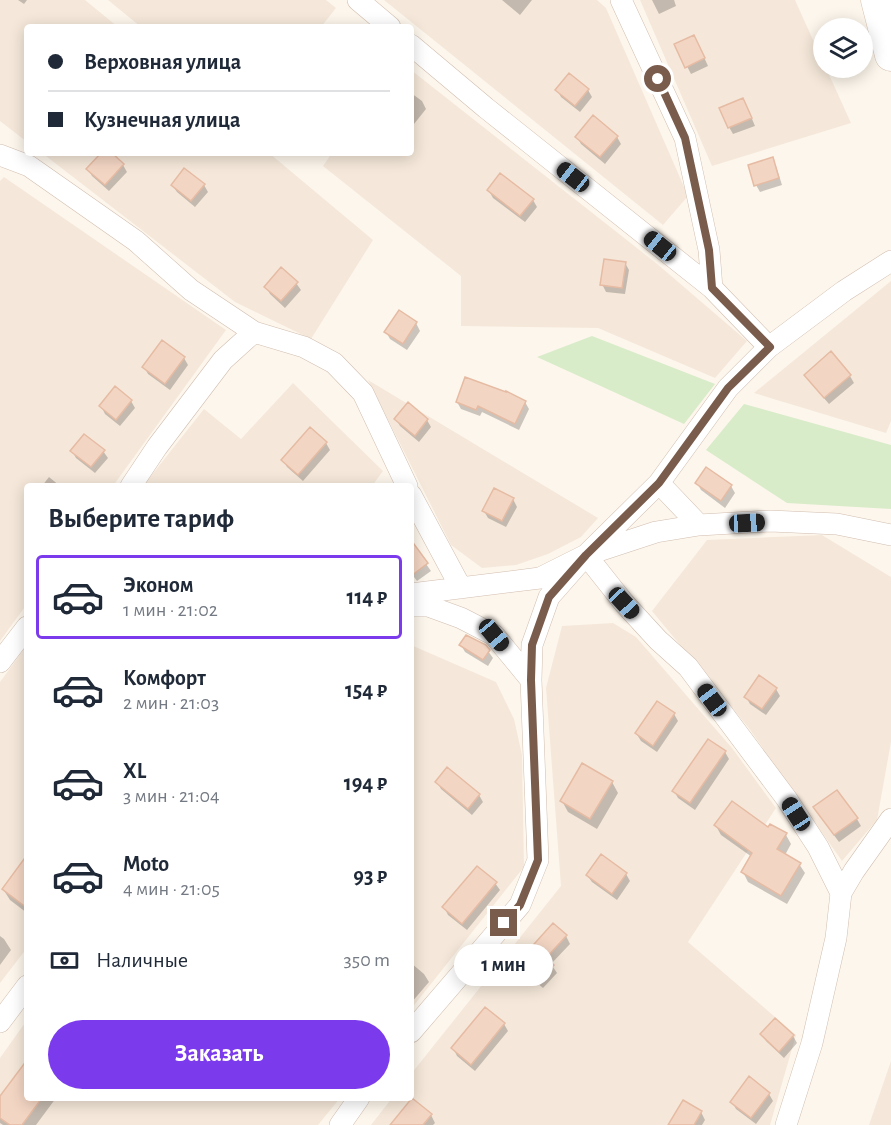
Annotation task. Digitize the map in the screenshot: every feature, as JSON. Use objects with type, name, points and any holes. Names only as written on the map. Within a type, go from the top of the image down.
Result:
[{"type":"street","points":[[358,0],[386,24]]},
{"type":"street","points":[[621,0],[685,138],[709,250],[712,288]]},
{"type":"street","points":[[877,0],[891,55]]},
{"type":"street","points":[[414,48],[486,108],[712,288],[770,347]]},
{"type":"street","points":[[0,155],[29,166],[136,241],[191,290],[254,332],[304,347],[334,363],[363,393],[405,483]]},
{"type":"street","points":[[414,1029],[520,905],[538,860],[531,680],[532,645],[549,597],[586,555],[659,483],[728,388],[770,347],[844,291],[891,261]]},
{"type":"street","points":[[133,483],[157,447],[223,360],[254,332]]},
{"type":"street","points":[[659,483],[699,525]]},
{"type":"street","points":[[414,501],[461,588]]},
{"type":"street","points":[[414,594],[540,578],[586,555],[656,532],[699,525],[770,521],[837,524],[891,535]]},
{"type":"street","points":[[586,555],[624,603],[688,668],[702,686],[786,798],[818,847],[841,892]]},
{"type":"street","points":[[414,606],[428,606],[462,618],[494,635],[531,680]]},
{"type":"street","points":[[0,662],[24,631]]},
{"type":"street","points":[[786,1125],[812,1043],[836,938],[841,892],[891,819]]},
{"type":"street","points":[[0,1022],[24,990]]},
{"type":"street","points":[[340,1125],[357,1101]]},
{"type":"shaded area","points":[[0,0],[85,0],[114,24],[24,24],[24,140],[0,121]]},
{"type":"shaded area","points":[[108,0],[326,0],[336,8],[323,24],[137,24]]},
{"type":"shaded area","points":[[384,0],[597,0],[606,8],[688,196],[663,225]]},
{"type":"shaded area","points":[[640,0],[795,0],[813,40],[813,78],[831,78],[851,123],[712,166]]},
{"type":"shaded area","points":[[414,72],[656,263],[747,341],[715,378],[598,328],[461,326],[461,276],[323,166],[330,156],[414,156]]},
{"type":"shaded area","points":[[46,156],[273,156],[373,240],[311,339],[235,302]]},
{"type":"shaded area","points":[[4,177],[226,330],[115,483],[24,483],[24,608],[0,641],[0,181]]},
{"type":"shaded area","points":[[891,281],[891,421],[886,433],[754,393]]},
{"type":"shaded area","points":[[368,380],[598,518],[581,537],[548,554],[516,565],[482,568],[451,545]]},
{"type":"shaded area","points":[[293,383],[383,471],[374,483],[145,483],[204,409],[241,439]]},
{"type":"shaded area","points":[[822,535],[891,577],[891,742],[877,820],[842,861],[748,727],[652,611],[707,540]]},
{"type":"shaded area","points":[[613,623],[636,637],[732,748],[776,808],[688,942],[796,1035],[770,1125],[371,1125],[390,1101],[414,1101],[414,1070],[561,886],[546,688],[562,626]]},
{"type":"shaded area","points":[[414,646],[496,682],[514,719],[522,755],[524,867],[414,1005]]},
{"type":"shaded area","points":[[24,649],[24,952],[0,983],[0,682]]},
{"type":"shaded area","points":[[24,1024],[24,1101],[338,1101],[318,1125],[0,1125],[0,1058]]},
{"type":"shaded area","points":[[891,1061],[891,1125],[869,1125]]},
{"type":"green space","points":[[592,336],[715,384],[684,424],[537,357]]},
{"type":"green space","points":[[744,404],[891,445],[891,509],[787,503],[706,450]]},
{"type":"building","points":[[694,35],[705,58],[685,68],[674,44]]},
{"type":"building","points":[[569,73],[589,89],[575,106],[555,90]]},
{"type":"building","points":[[743,98],[752,118],[728,128],[719,108]]},
{"type":"building","points":[[593,115],[618,136],[600,157],[575,137]]},
{"type":"building","points":[[98,156],[115,156],[124,164],[105,185],[86,169]]},
{"type":"building","points":[[773,157],[779,178],[754,186],[748,165]]},
{"type":"building","points":[[184,168],[205,184],[191,201],[171,185]]},
{"type":"building","points":[[500,173],[534,199],[520,216],[487,190]]},
{"type":"building","points":[[604,259],[626,262],[622,288],[600,285]]},
{"type":"building","points":[[281,267],[298,282],[281,301],[264,287]]},
{"type":"building","points":[[399,310],[417,322],[403,344],[384,332]]},
{"type":"building","points":[[162,340],[185,357],[165,384],[142,367]]},
{"type":"building","points":[[831,351],[851,375],[824,398],[804,375]]},
{"type":"building","points":[[465,377],[506,391],[526,401],[515,424],[478,406],[476,410],[456,402]]},
{"type":"building","points":[[115,386],[132,400],[116,420],[99,406]]},
{"type":"building","points":[[408,402],[428,419],[415,436],[394,419]]},
{"type":"building","points":[[310,427],[327,442],[298,475],[281,460]]},
{"type":"building","points":[[84,434],[105,450],[91,467],[70,451]]},
{"type":"building","points":[[706,467],[732,485],[721,501],[695,483]]},
{"type":"building","points":[[494,488],[514,498],[502,521],[482,511]]},
{"type":"building","points":[[414,544],[428,563],[414,574]]},
{"type":"building","points":[[466,635],[486,645],[490,650],[483,660],[459,645]]},
{"type":"building","points":[[759,675],[777,688],[762,709],[744,697]]},
{"type":"building","points":[[657,701],[675,713],[653,746],[635,733]]},
{"type":"building","points":[[708,739],[726,751],[690,803],[672,791]]},
{"type":"building","points":[[582,763],[613,781],[590,819],[560,801]]},
{"type":"building","points":[[447,767],[480,794],[468,809],[435,782]]},
{"type":"building","points":[[837,790],[858,818],[834,835],[813,807]]},
{"type":"building","points":[[732,801],[768,827],[770,824],[787,833],[777,849],[801,863],[781,896],[741,872],[752,853],[714,825]]},
{"type":"building","points":[[601,854],[627,873],[612,894],[586,875]]},
{"type":"building","points":[[24,859],[24,906],[2,889]]},
{"type":"building","points":[[477,866],[497,882],[462,924],[442,907]]},
{"type":"building","points":[[553,923],[567,935],[546,958],[554,965],[538,982],[517,963]]},
{"type":"building","points":[[485,1007],[505,1023],[471,1065],[451,1048]]},
{"type":"building","points":[[775,1018],[794,1035],[779,1052],[760,1034]]},
{"type":"building","points":[[24,1064],[24,1101],[40,1101],[22,1125],[10,1125],[0,1118],[0,1096]]},
{"type":"building","points":[[749,1076],[770,1093],[751,1118],[730,1102]]},
{"type":"building","points":[[414,1100],[432,1114],[423,1125],[390,1125],[410,1101]]},
{"type":"building","points":[[683,1100],[702,1111],[694,1125],[668,1125]]},
{"type":"route","points":[[504,923],[520,905],[538,860],[531,680],[532,645],[549,597],[586,555],[659,483],[728,388],[770,347],[712,288],[709,250],[685,138],[658,79]]}]
